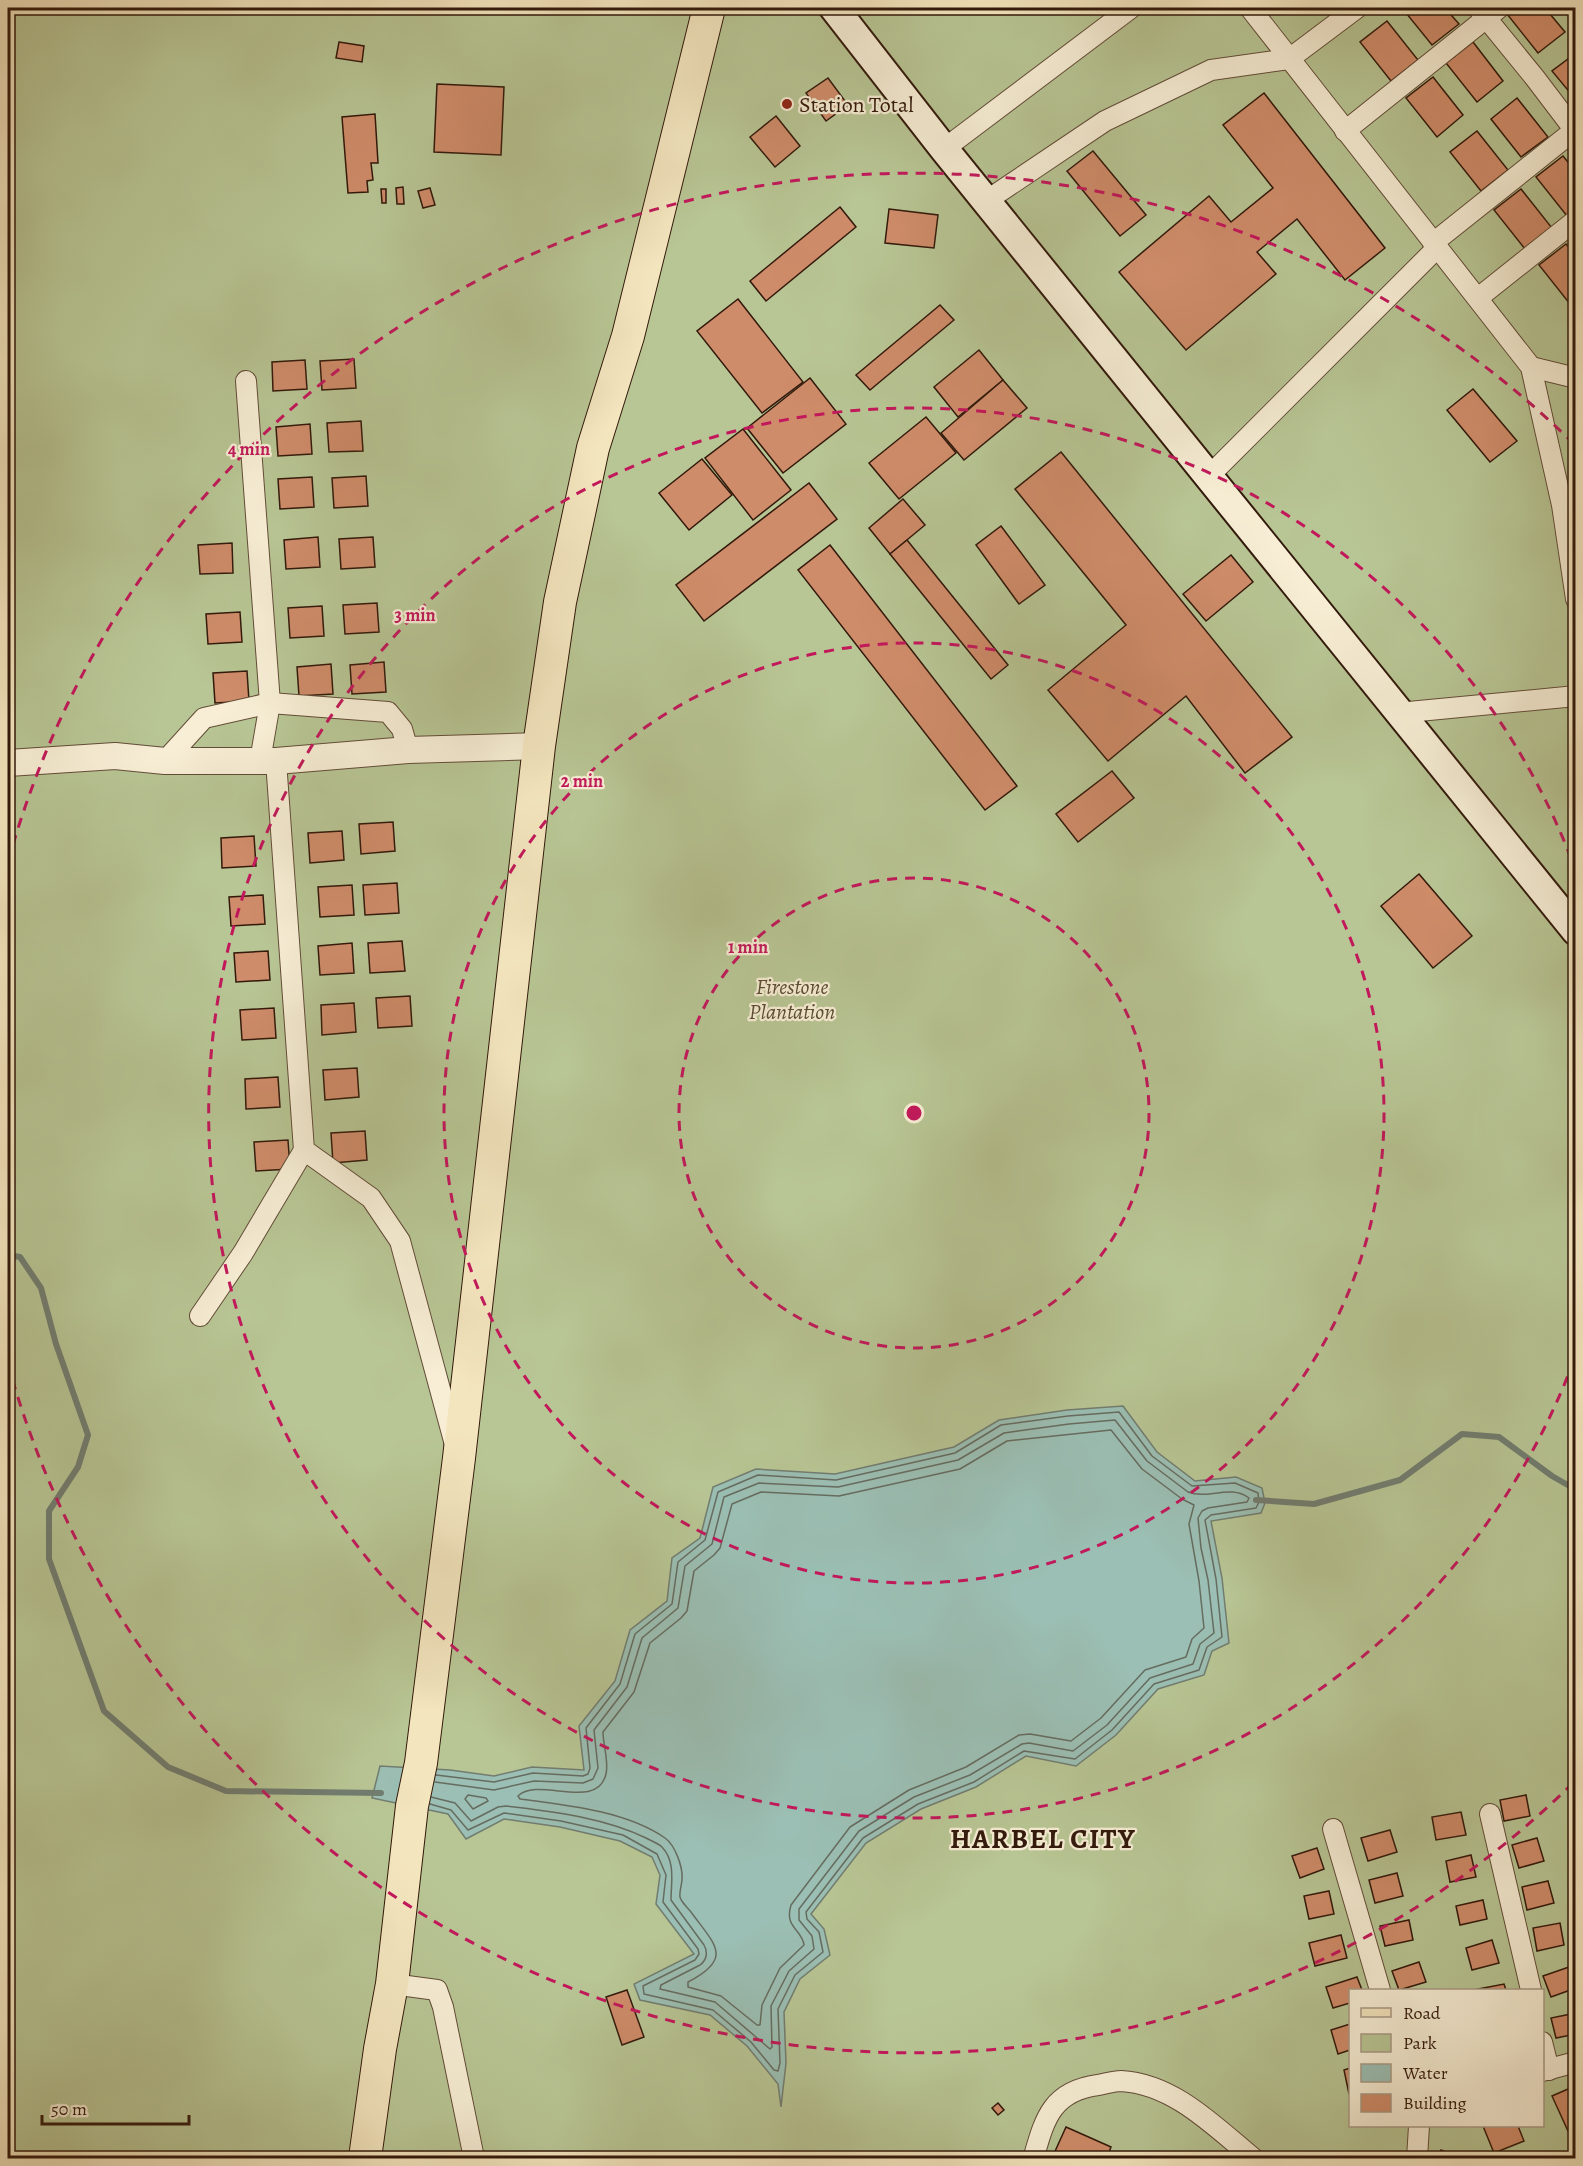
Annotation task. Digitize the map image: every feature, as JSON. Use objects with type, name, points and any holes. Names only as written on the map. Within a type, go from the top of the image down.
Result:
[{"type":"main road","points":[[365,2158],[380,2049],[392,1984],[412,1806],[421,1763],[459,1458],[539,746],[560,602],[593,448],[628,336],[709,8]]},
{"type":"main road","points":[[834,8],[944,149],[1575,931]]},
{"type":"street","points":[[944,149],[1131,8]]},
{"type":"street","points":[[1250,8],[1531,367],[1569,504],[1575,594]]},
{"type":"street","points":[[986,201],[1105,121],[1211,70],[1289,59],[1357,8]]},
{"type":"street","points":[[1208,477],[1435,245],[1575,130],[1488,11],[1345,131]]},
{"type":"street","points":[[1478,298],[1575,220]]},
{"type":"street","points":[[1531,367],[1572,373]]},
{"type":"street","points":[[200,1316],[243,1253],[304,1150],[268,761],[270,703],[246,381]]},
{"type":"street","points":[[1398,713],[1575,696]]},
{"type":"street","points":[[165,762],[204,717],[270,703],[388,712],[402,729],[408,750]]},
{"type":"street","points":[[8,763],[115,756],[165,762],[268,761],[408,750],[539,746]]},
{"type":"street","points":[[304,1150],[371,1198],[400,1241],[459,1458]]},
{"type":"street","points":[[1490,1814],[1531,1989]]},
{"type":"street","points":[[1333,1829],[1380,1989]]},
{"type":"street","points":[[392,1984],[437,1990],[443,2007],[474,2158]]},
{"type":"street","points":[[1546,2071],[1575,2062]]},
{"type":"street","points":[[1034,2156],[1044,2122],[1061,2098],[1081,2087],[1120,2081],[1157,2089],[1199,2113],[1252,2158]]},
{"type":"street","points":[[1417,2158],[1420,2127]]},
{"type":"green space","name":"Firestone Plantation","points":[[8,8],[1575,8],[1575,2158],[8,2158]]},
{"type":"water","points":[[1123,1406],[1157,1452],[1195,1481],[1236,1477],[1262,1488],[1265,1503],[1261,1513],[1211,1521],[1222,1578],[1229,1643],[1212,1651],[1204,1675],[1158,1689],[1116,1735],[1076,1766],[1026,1756],[976,1787],[921,1809],[866,1843],[811,1914],[824,1929],[830,1955],[800,1979],[784,2012],[786,2063],[781,2107],[778,2084],[747,2046],[710,2015],[640,2000],[634,1984],[694,1954],[656,1904],[660,1875],[652,1857],[620,1841],[560,1827],[504,1819],[466,1839],[448,1814],[372,1798],[380,1766],[450,1770],[494,1776],[532,1767],[584,1770],[579,1726],[615,1681],[630,1630],[667,1601],[672,1558],[700,1538],[713,1487],[756,1469],[835,1474],[954,1447],[999,1420],[1067,1410]]},
{"type":"building","points":[[1402,8],[1445,8],[1459,24],[1432,45]]},
{"type":"building","points":[[1516,8],[1545,8],[1565,32],[1538,53],[1507,14]]},
{"type":"building","points":[[1565,8],[1576,8],[1576,21],[1575,21]]},
{"type":"building","points":[[1387,21],[1418,60],[1391,81],[1360,42]]},
{"type":"building","points":[[339,42],[364,46],[362,62],[336,58]]},
{"type":"building","points":[[1473,42],[1503,81],[1477,102],[1446,63]]},
{"type":"building","points":[[1576,53],[1576,100],[1552,71]]},
{"type":"building","points":[[1433,77],[1463,115],[1437,137],[1406,98]]},
{"type":"building","points":[[828,78],[848,105],[826,121],[806,93]]},
{"type":"building","points":[[437,84],[504,87],[501,155],[434,152]]},
{"type":"building","points":[[1264,93],[1385,248],[1345,280],[1297,219],[1257,252],[1276,274],[1186,350],[1119,272],[1209,196],[1231,222],[1273,188],[1223,125]]},
{"type":"building","points":[[1517,98],[1548,137],[1521,157],[1491,119]]},
{"type":"building","points":[[375,114],[378,163],[371,163],[373,180],[367,181],[368,192],[348,193],[342,117]]},
{"type":"building","points":[[776,116],[800,146],[775,167],[750,137]]},
{"type":"building","points":[[1477,131],[1508,170],[1481,191],[1450,152]]},
{"type":"building","points":[[1093,151],[1146,215],[1120,236],[1067,171]]},
{"type":"building","points":[[1563,156],[1576,172],[1576,209],[1567,216],[1536,177]]},
{"type":"building","points":[[403,187],[404,204],[397,204],[396,188]]},
{"type":"building","points":[[430,188],[435,205],[423,208],[418,191]]},
{"type":"building","points":[[381,189],[386,189],[386,203],[382,203]]},
{"type":"building","points":[[1521,189],[1552,228],[1525,249],[1494,210]]},
{"type":"building","points":[[840,207],[856,227],[766,301],[750,281]]},
{"type":"building","points":[[889,209],[938,215],[934,248],[885,243]]},
{"type":"building","points":[[1566,244],[1576,256],[1576,300],[1570,304],[1539,265]]},
{"type":"building","points":[[738,299],[803,382],[762,413],[697,331]]},
{"type":"building","points":[[940,305],[954,320],[870,390],[856,375]]},
{"type":"building","points":[[979,350],[1003,380],[958,417],[934,387]]},
{"type":"building","points":[[354,359],[356,388],[322,390],[320,361]]},
{"type":"building","points":[[305,360],[307,389],[273,391],[272,362]]},
{"type":"building","points":[[810,378],[846,424],[783,473],[747,428]]},
{"type":"building","points":[[1003,380],[1027,408],[964,460],[941,433]]},
{"type":"building","points":[[1473,389],[1517,441],[1490,462],[1447,410]]},
{"type":"building","points":[[926,417],[956,453],[899,499],[869,463]]},
{"type":"building","points":[[361,421],[363,451],[329,452],[327,423]]},
{"type":"building","points":[[310,424],[312,454],[278,456],[276,427]]},
{"type":"building","points":[[743,429],[791,490],[753,520],[705,458]]},
{"type":"building","points":[[1061,452],[1292,737],[1245,773],[1186,696],[1108,761],[1048,690],[1126,625],[1015,489]]},
{"type":"building","points":[[702,459],[732,495],[689,530],[659,493]]},
{"type":"building","points":[[366,476],[368,506],[334,508],[332,478]]},
{"type":"building","points":[[312,477],[314,507],[280,509],[278,479]]},
{"type":"building","points":[[809,483],[837,519],[704,621],[676,585]]},
{"type":"building","points":[[903,499],[925,525],[890,554],[869,528]]},
{"type":"building","points":[[1001,526],[1045,585],[1019,604],[976,545]]},
{"type":"building","points":[[318,537],[320,567],[286,569],[284,540]]},
{"type":"building","points":[[373,537],[375,567],[341,569],[339,539]]},
{"type":"building","points":[[907,540],[1008,665],[991,679],[890,554]]},
{"type":"building","points":[[232,543],[233,573],[200,574],[198,545]]},
{"type":"building","points":[[830,545],[1017,786],[985,810],[798,570]]},
{"type":"building","points":[[1231,555],[1253,582],[1206,621],[1183,594]]},
{"type":"building","points":[[377,603],[379,632],[345,634],[343,605]]},
{"type":"building","points":[[322,606],[324,636],[290,638],[288,608]]},
{"type":"building","points":[[240,612],[242,642],[208,644],[206,614]]},
{"type":"building","points":[[384,662],[386,692],[352,694],[350,665]]},
{"type":"building","points":[[331,664],[333,694],[299,696],[297,667]]},
{"type":"building","points":[[247,671],[249,701],[215,703],[213,673]]},
{"type":"building","points":[[1112,771],[1134,798],[1078,842],[1056,814]]},
{"type":"building","points":[[393,822],[395,851],[361,854],[359,824]]},
{"type":"building","points":[[342,831],[344,860],[310,863],[308,833]]},
{"type":"building","points":[[254,836],[256,866],[222,868],[221,838]]},
{"type":"building","points":[[1419,874],[1472,936],[1433,968],[1381,906]]},
{"type":"building","points":[[397,883],[399,913],[365,915],[363,885]]},
{"type":"building","points":[[352,885],[354,915],[320,917],[318,887]]},
{"type":"building","points":[[263,895],[265,924],[231,926],[229,897]]},
{"type":"building","points":[[402,941],[405,971],[370,973],[368,943]]},
{"type":"building","points":[[352,943],[354,973],[320,975],[318,946]]},
{"type":"building","points":[[268,951],[270,980],[236,982],[234,953]]},
{"type":"building","points":[[410,996],[412,1026],[378,1028],[376,998]]},
{"type":"building","points":[[354,1003],[356,1032],[322,1035],[321,1005]]},
{"type":"building","points":[[274,1008],[276,1038],[242,1040],[240,1010]]},
{"type":"building","points":[[357,1068],[359,1097],[325,1100],[323,1070]]},
{"type":"building","points":[[278,1077],[280,1107],[246,1109],[245,1079]]},
{"type":"building","points":[[365,1131],[367,1160],[333,1163],[331,1133]]},
{"type":"building","points":[[288,1140],[290,1169],[256,1171],[254,1142]]},
{"type":"building","points":[[1526,1795],[1530,1816],[1504,1821],[1500,1800]]},
{"type":"building","points":[[1461,1812],[1466,1835],[1436,1840],[1432,1817]]},
{"type":"building","points":[[1390,1830],[1397,1852],[1368,1861],[1361,1838]]},
{"type":"building","points":[[1537,1838],[1544,1861],[1519,1868],[1512,1845]]},
{"type":"building","points":[[1317,1848],[1324,1869],[1300,1878],[1292,1856]]},
{"type":"building","points":[[1471,1855],[1476,1877],[1450,1882],[1446,1861]]},
{"type":"building","points":[[1397,1873],[1403,1896],[1375,1903],[1369,1880]]},
{"type":"building","points":[[1548,1881],[1554,1903],[1527,1910],[1522,1887]]},
{"type":"building","points":[[1329,1891],[1334,1914],[1309,1919],[1304,1896]]},
{"type":"building","points":[[1483,1900],[1487,1919],[1460,1925],[1456,1906]]},
{"type":"building","points":[[1409,1920],[1413,1940],[1385,1946],[1380,1926]]},
{"type":"building","points":[[1560,1923],[1564,1945],[1537,1951],[1533,1928]]},
{"type":"building","points":[[1341,1935],[1347,1958],[1315,1966],[1309,1943]]},
{"type":"building","points":[[1492,1940],[1499,1963],[1472,1970],[1466,1948]]},
{"type":"building","points":[[1419,1962],[1426,1982],[1399,1989],[1392,1971]]},
{"type":"building","points":[[1569,1967],[1576,1988],[1551,1997],[1543,1976]]},
{"type":"building","points":[[1357,1977],[1362,1989],[1349,1989],[1349,2003],[1333,2008],[1326,1987]]},
{"type":"building","points":[[1504,1984],[1506,1989],[1478,1989]]},
{"type":"building","points":[[627,1990],[644,2037],[622,2045],[606,1997]]},
{"type":"building","points":[[1576,2013],[1576,2034],[1556,2038],[1551,2018]]},
{"type":"building","points":[[1349,2024],[1349,2050],[1338,2054],[1331,2030]]},
{"type":"building","points":[[1349,2068],[1349,2094],[1344,2070]]},
{"type":"building","points":[[1575,2086],[1576,2128],[1568,2131],[1552,2096]]},
{"type":"building","points":[[998,2103],[1004,2110],[998,2115],[992,2108]]},
{"type":"building","points":[[1066,2127],[1111,2147],[1108,2155],[1114,2158],[1052,2158]]},
{"type":"building","points":[[1483,2127],[1518,2127],[1524,2141],[1494,2153]]},
{"type":"building","points":[[1441,2150],[1462,2158],[1438,2158]]},
{"type":"waterway","points":[[8,1255],[20,1257],[41,1288],[56,1344],[88,1435],[78,1467],[49,1511],[49,1559],[104,1711],[168,1767],[226,1791],[381,1793]]},
{"type":"waterway","points":[[1256,1500],[1314,1504],[1400,1480],[1462,1434],[1499,1437],[1552,1476],[1576,1488]]},
{"type":"place","name":"Station Total","points":[[787,104]]},
{"type":"district","name":"HARBEL CITY","points":[[1043,1838]]}]
